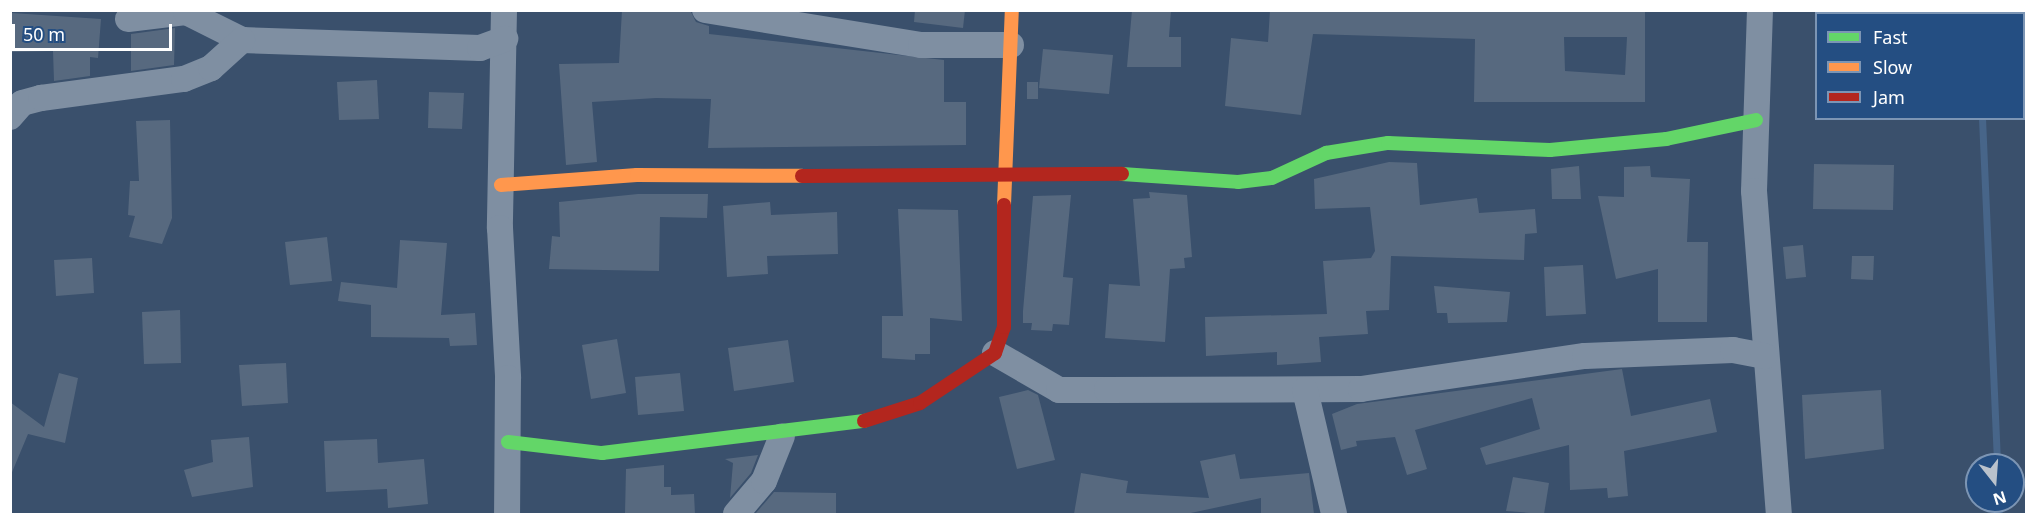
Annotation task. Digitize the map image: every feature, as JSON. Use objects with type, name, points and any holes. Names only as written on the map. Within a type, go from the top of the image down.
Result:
[{"type":"street","points":[[504,10],[501,185],[508,442],[507,514]]},
{"type":"street","points":[[705,10],[921,45],[1011,45]]},
{"type":"street","points":[[508,442],[602,453],[782,436],[845,427],[920,403],[995,353],[1004,327],[1004,178],[1012,10]]},
{"type":"street","points":[[1760,10],[1754,191],[1775,514]]},
{"type":"street","points":[[128,19],[186,12],[242,40],[480,48],[505,39]]},
{"type":"street","points":[[10,117],[22,103],[41,98],[184,79],[211,68],[242,40]]},
{"type":"street","points":[[501,185],[585,183],[637,175],[1004,178],[1158,172],[1238,182],[1272,178],[1326,153],[1388,143],[1551,150],[1666,139],[1756,120]]},
{"type":"street","points":[[995,353],[1059,390],[1361,390],[1585,356],[1733,350],[1764,356]]},
{"type":"street","points":[[1305,390],[1334,514]]},
{"type":"street","points":[[736,514],[764,481],[782,436]]},
{"type":"building","points":[[622,10],[691,12],[696,22],[709,26],[709,34],[944,60],[944,102],[966,102],[966,145],[708,148],[711,99],[656,98],[592,102],[597,162],[566,165],[559,64],[619,63]]},
{"type":"building","points":[[915,10],[965,10],[963,28],[914,22]]},
{"type":"building","points":[[1132,10],[1171,10],[1169,37],[1181,37],[1181,67],[1127,67]]},
{"type":"building","points":[[1270,10],[1645,10],[1645,102],[1474,102],[1475,39],[1313,34],[1301,115],[1225,106],[1231,38],[1268,42]],"holes":[[[1564,37],[1627,37],[1625,75],[1565,71]]]},
{"type":"building","points":[[12,13],[101,19],[98,58],[90,57],[90,76],[54,81],[53,51],[12,52]]},
{"type":"building","points":[[175,28],[174,65],[131,71],[131,34]]},
{"type":"building","points":[[1043,49],[1113,55],[1109,94],[1039,88]]},
{"type":"building","points":[[377,80],[379,119],[339,120],[337,82]]},
{"type":"building","points":[[1027,82],[1038,82],[1038,99],[1027,99]]},
{"type":"building","points":[[429,92],[464,93],[462,129],[428,128]]},
{"type":"building","points":[[170,120],[172,218],[162,244],[129,237],[135,216],[128,215],[130,181],[139,181],[136,121]]},
{"type":"building","points":[[1389,162],[1417,163],[1420,205],[1477,198],[1479,213],[1535,209],[1537,233],[1525,234],[1524,260],[1391,256],[1389,310],[1366,311],[1368,334],[1319,337],[1321,362],[1277,365],[1277,352],[1206,356],[1205,317],[1327,314],[1323,261],[1371,258],[1375,251],[1370,207],[1315,209],[1314,179]]},
{"type":"building","points":[[1814,164],[1894,165],[1893,210],[1813,209]]},
{"type":"building","points":[[1579,166],[1581,199],[1552,199],[1551,169]]},
{"type":"building","points":[[1650,166],[1651,177],[1690,179],[1687,242],[1708,242],[1707,322],[1658,322],[1658,269],[1616,279],[1598,196],[1624,197],[1624,167]]},
{"type":"building","points":[[1149,192],[1187,195],[1192,257],[1184,258],[1185,268],[1170,269],[1165,342],[1105,338],[1109,284],[1140,286],[1133,199],[1150,198]]},
{"type":"building","points":[[638,194],[708,194],[707,218],[660,217],[659,271],[549,269],[552,236],[560,237],[559,202]]},
{"type":"building","points":[[1071,195],[1063,277],[1073,278],[1069,325],[1053,324],[1052,331],[1031,330],[1032,323],[1023,323],[1023,311],[1033,196]]},
{"type":"building","points":[[770,202],[771,215],[837,212],[838,254],[767,256],[768,274],[727,277],[723,206]]},
{"type":"building","points":[[898,209],[958,210],[962,321],[930,318],[930,354],[915,354],[915,360],[882,358],[882,316],[903,316]]},
{"type":"building","points":[[327,237],[332,281],[290,285],[285,242]]},
{"type":"building","points":[[400,240],[447,243],[441,315],[475,313],[477,345],[450,346],[449,338],[371,337],[371,305],[338,301],[341,282],[397,288]]},
{"type":"building","points":[[1803,245],[1806,277],[1786,279],[1783,247]]},
{"type":"building","points":[[1852,256],[1874,256],[1873,280],[1851,279]]},
{"type":"building","points":[[92,258],[94,293],[56,296],[54,260]]},
{"type":"building","points":[[1583,265],[1586,314],[1546,316],[1544,267]]},
{"type":"building","points":[[1434,286],[1510,292],[1507,322],[1448,323],[1447,313],[1437,313]]},
{"type":"building","points":[[180,310],[181,363],[144,364],[142,312]]},
{"type":"building","points":[[617,339],[626,393],[591,399],[582,345]]},
{"type":"building","points":[[788,340],[794,382],[734,391],[728,348]]},
{"type":"building","points":[[286,363],[288,403],[242,406],[239,365]]},
{"type":"building","points":[[1622,369],[1631,416],[1710,399],[1717,432],[1624,451],[1628,496],[1608,498],[1607,488],[1570,490],[1569,445],[1486,465],[1480,448],[1540,429],[1532,398],[1415,430],[1427,469],[1407,475],[1395,437],[1356,441],[1357,446],[1341,450],[1332,414],[1357,404]]},
{"type":"building","points":[[59,373],[78,378],[65,443],[28,434],[10,477],[10,402],[44,427]]},
{"type":"building","points":[[680,373],[684,411],[638,415],[635,377]]},
{"type":"building","points":[[1028,390],[1038,395],[1055,460],[1017,469],[999,397]]},
{"type":"building","points":[[1881,390],[1884,449],[1805,459],[1802,395]]},
{"type":"building","points":[[249,437],[253,487],[192,497],[184,470],[213,462],[211,440]]},
{"type":"building","points":[[377,439],[378,463],[424,459],[428,504],[388,508],[387,489],[326,492],[324,441]]},
{"type":"building","points":[[1235,454],[1240,479],[1309,473],[1314,514],[1261,514],[1261,498],[1186,514],[1074,514],[1081,473],[1128,481],[1126,493],[1209,498],[1200,461]]},
{"type":"building","points":[[758,455],[751,473],[730,498],[733,463],[725,459]]},
{"type":"building","points":[[664,465],[664,487],[671,487],[671,495],[694,494],[695,514],[625,514],[626,469]]},
{"type":"building","points":[[1513,477],[1549,483],[1544,514],[1506,511]]},
{"type":"building","points":[[774,492],[836,493],[836,514],[755,514]]},
{"type":"waterway","points":[[1982,120],[1996,453]]},
{"type":"traffic: fast","points":[[1122,174],[1238,182],[1272,178],[1326,153],[1388,143],[1550,150],[1666,139],[1756,120]]},
{"type":"traffic: fast","points":[[508,442],[602,453],[864,421]]},
{"type":"traffic: slow","points":[[1004,205],[1012,10]]},
{"type":"traffic: slow","points":[[501,185],[637,175],[802,176]]},
{"type":"traffic: jam","points":[[802,176],[1122,174]]},
{"type":"traffic: jam","points":[[864,421],[920,403],[995,353],[1004,327],[1004,205]]}]
